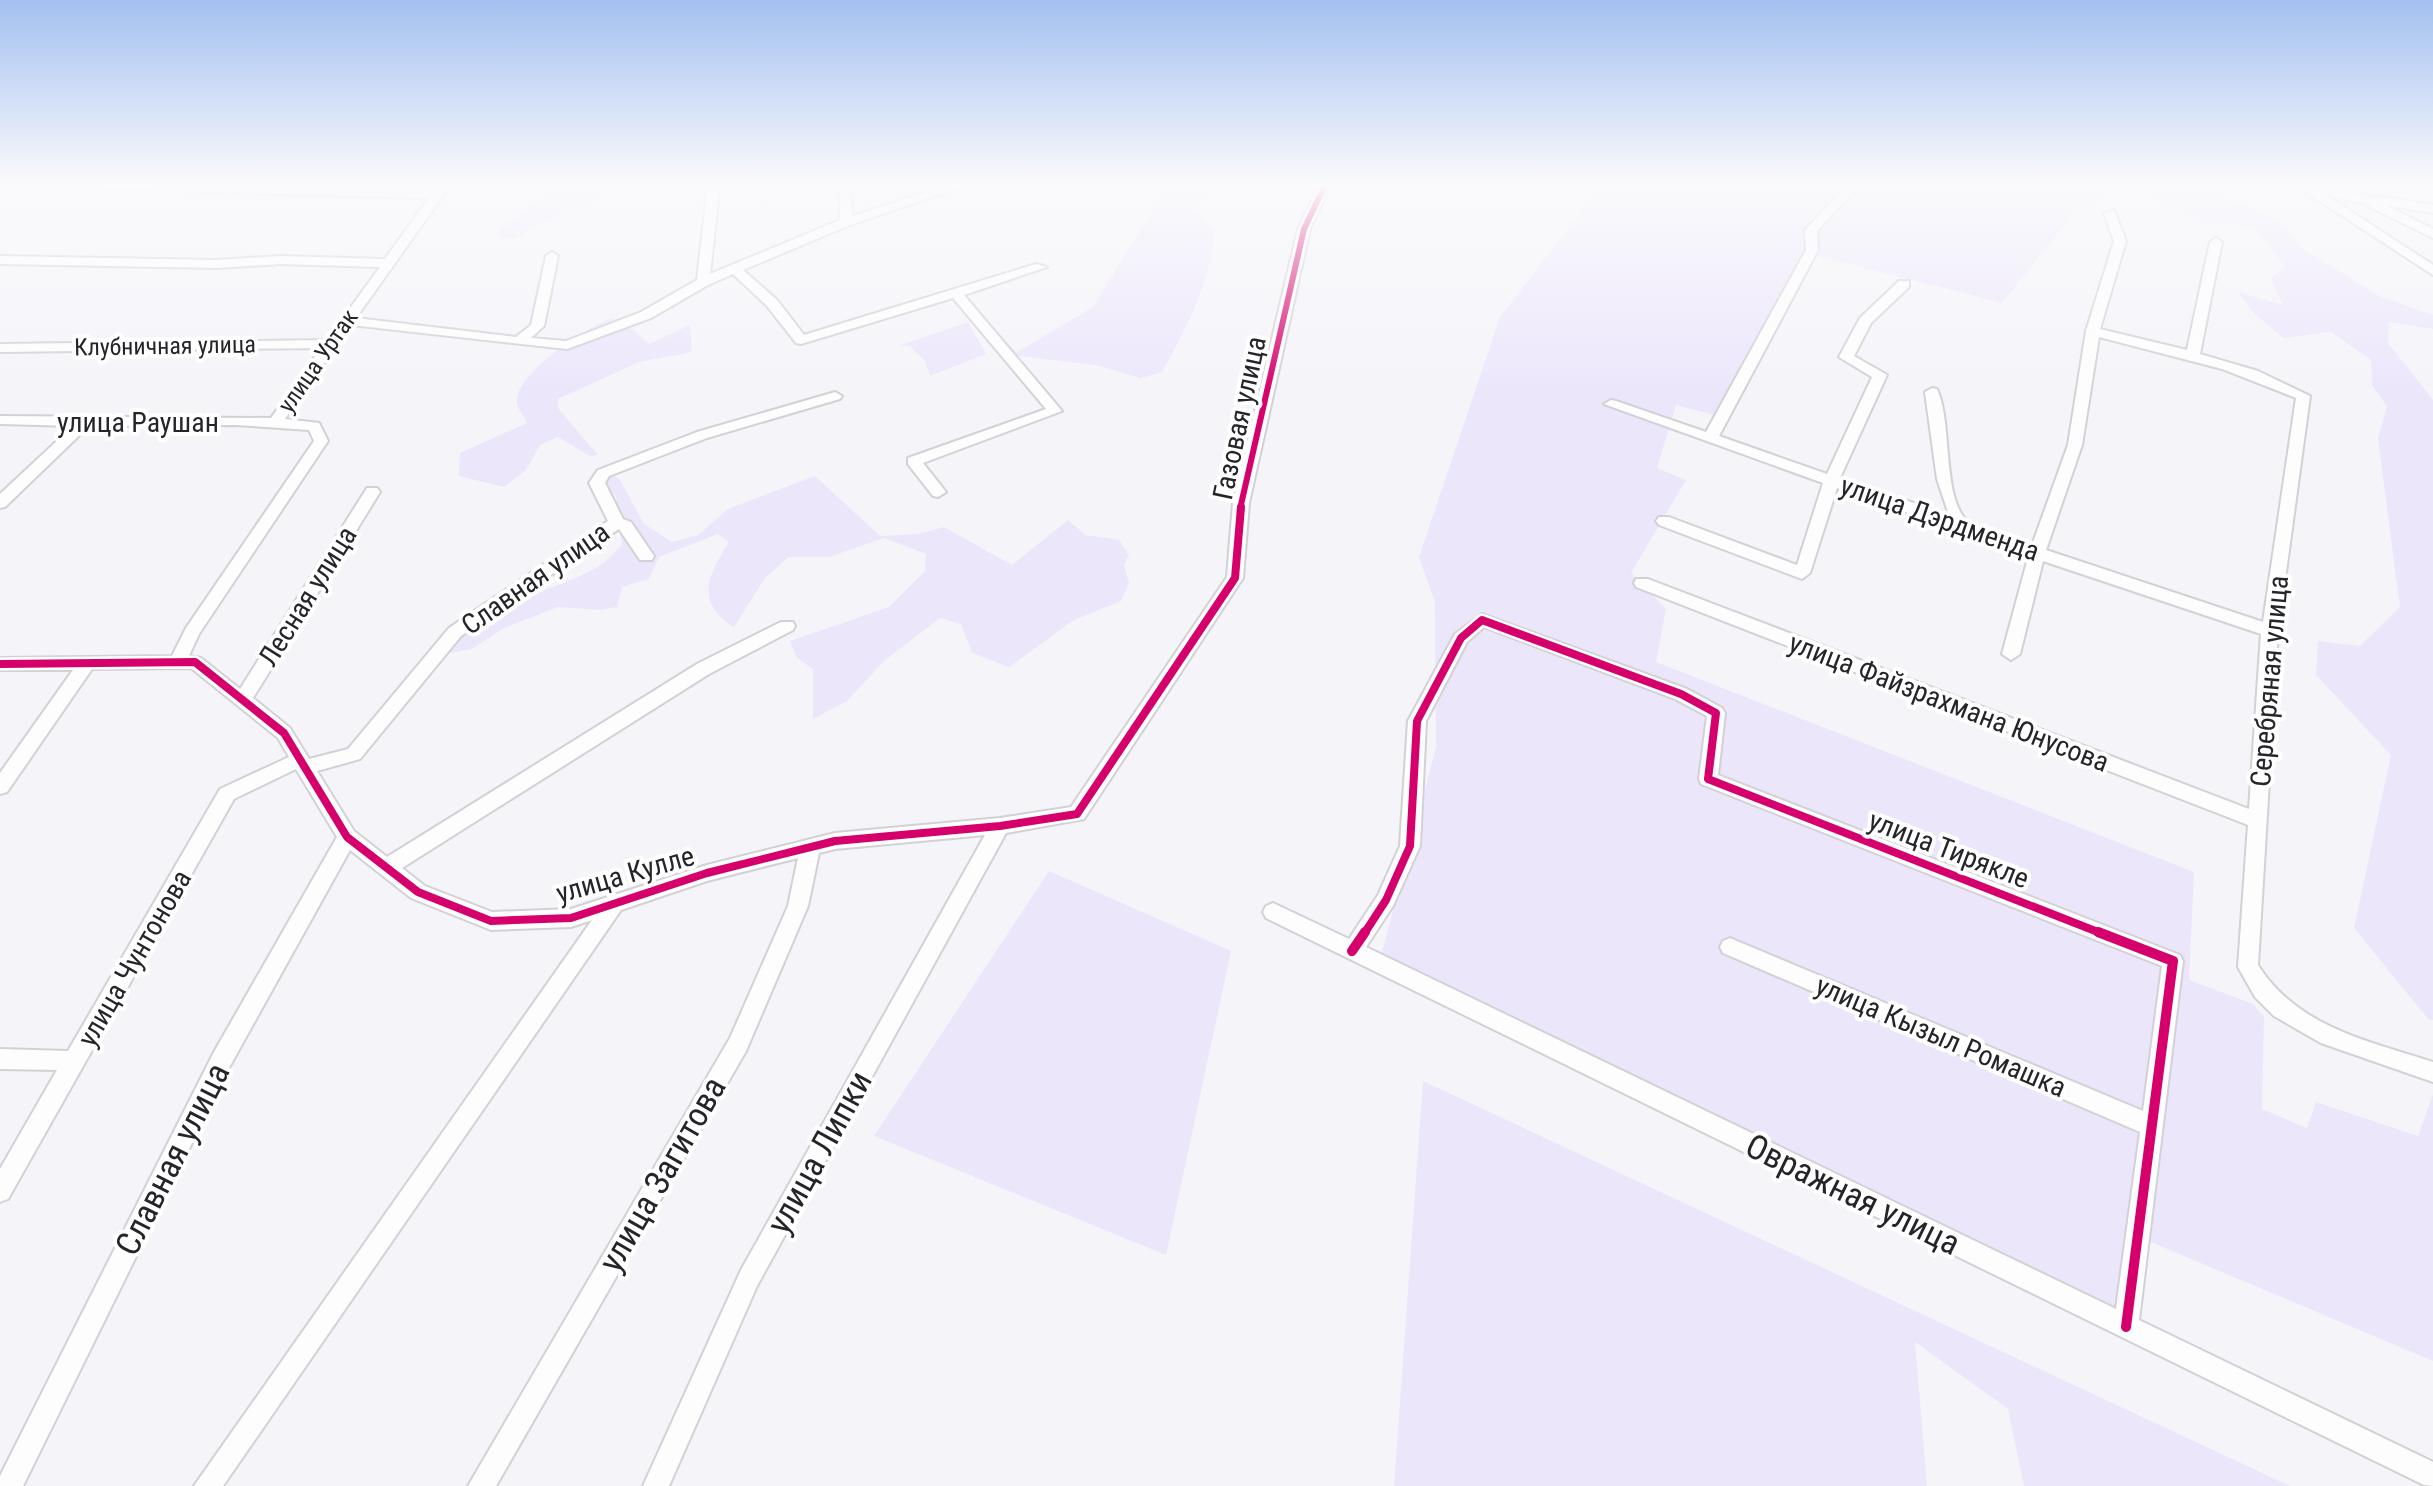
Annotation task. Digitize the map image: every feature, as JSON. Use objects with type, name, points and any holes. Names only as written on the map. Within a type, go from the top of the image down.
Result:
[{"type":"street","name":"улица Уртак","points":[[275,422],[394,252]]},
{"type":"street","points":[[703,282],[706,252]]},
{"type":"street","points":[[347,321],[567,345],[646,315],[703,282],[776,252]]},
{"type":"street","name":"Газовая улица","points":[[1077,814],[1235,578],[1241,503],[1299,252]]},
{"type":"street","points":[[1710,439],[1811,252]]},
{"type":"street","points":[[2011,654],[2037,553],[2075,445],[2093,331],[2117,252]]},
{"type":"street","points":[[2192,357],[2214,252]]},
{"type":"street","points":[[2404,252],[2433,271]]},
{"type":"street","points":[[519,341],[537,326],[552,256]]},
{"type":"street","points":[[0,260],[386,263]]},
{"type":"street","points":[[736,270],[772,303],[801,340],[1041,267]]},
{"type":"street","points":[[1664,521],[1802,573],[1832,480],[1880,375],[1846,357],[1865,321],[1904,284]]},
{"type":"street","points":[[938,492],[913,461],[1055,411],[956,294]]},
{"type":"street","name":"Серебряная улица","points":[[2093,331],[2192,357],[2279,384],[2303,396],[2270,631],[2248,967],[2256,983],[2283,1013],[2302,1025],[2433,1072]]},
{"type":"street","name":"Клубничная улица","points":[[0,348],[330,344]]},
{"type":"street","points":[[1932,392],[1941,419],[1949,505],[1963,526]]},
{"type":"street","name":"Славная улица","points":[[303,764],[354,754],[455,632],[617,523],[597,483],[603,473],[702,435],[835,396]]},
{"type":"street","name":"улица Дэрдменда","points":[[1611,404],[1963,526],[2023,553],[2037,553],[2270,631]]},
{"type":"street","name":"улица Раушан","points":[[0,420],[83,424],[275,422],[314,426],[321,441],[192,632],[177,662]]},
{"type":"street","points":[[0,503],[83,424]]},
{"type":"street","name":"Лесная улица","points":[[243,699],[372,492]]},
{"type":"street","points":[[617,523],[625,526],[646,556]]},
{"type":"street","name":"улица Файзрахмана Юнусова","points":[[1642,583],[2256,820]]},
{"type":"street","name":"улица Тирякле","points":[[1352,951],[1386,900],[1410,846],[1417,721],[1461,638],[1482,620],[1681,694],[1716,713],[1708,779],[2173,961],[2152,1126]]},
{"type":"street","points":[[386,868],[703,669],[787,626]]},
{"type":"street","name":"улица Кулле","points":[[0,664],[195,662],[284,733],[347,837],[418,892],[491,921],[571,918],[707,873],[835,841],[1000,826],[1077,814]]},
{"type":"street","points":[[0,787],[86,665]]},
{"type":"street","name":"улица Чунтонова","points":[[0,1191],[227,794],[303,764]]},
{"type":"street","name":"улица Липки","points":[[656,1486],[749,1278],[1000,826]]},
{"type":"street","name":"Славная улица","points":[[9,1486],[222,1059],[347,837]]},
{"type":"street","name":"улица Загитова","points":[[481,1486],[738,1044],[798,906],[810,848]]},
{"type":"street","points":[[207,1486],[614,904]]},
{"type":"street","name":"Овражная улица","points":[[1273,912],[2433,1476]]},
{"type":"street","name":"улица Кызыл Ромашка","points":[[1730,947],[2152,1126]]},
{"type":"street","points":[[0,1059],[76,1061]]},
{"type":"street","points":[[2126,1327],[2152,1126]]},
{"type":"shaded area","points":[[1127,252],[1212,252],[1196,304],[1162,372],[1141,378],[1096,365],[1012,355],[1093,307]]},
{"type":"shaded area","points":[[1550,252],[1803,252],[1714,415],[1676,405],[1657,468],[1686,480],[1631,573],[1666,609],[1656,662],[2194,872],[2189,980],[2253,1004],[2264,1017],[2262,1109],[2307,1128],[2316,1102],[2418,1136],[2433,1094],[2433,1361],[2127,1232],[2115,1310],[1381,956],[1436,748],[1435,602],[1419,557],[1500,317]]},
{"type":"shaded area","points":[[1804,252],[2043,252],[2002,303]]},
{"type":"shaded area","points":[[2274,252],[2309,252],[2379,296],[2433,315],[2433,329],[2389,322],[2388,343],[2433,400],[2433,1020],[2429,1020],[2354,928],[2391,755],[2316,675],[2318,641],[2360,646],[2400,607],[2378,439],[2387,406],[2372,385],[2371,360],[2331,332],[2283,338],[2254,313],[2238,292],[2283,305],[2271,279],[2285,266]]},
{"type":"shaded area","points":[[613,318],[628,325],[649,344],[690,325],[692,352],[639,362],[558,399],[558,408],[598,455],[590,456],[558,437],[540,445],[526,470],[504,487],[459,476],[460,453],[527,423],[517,399],[532,373],[559,349]]},
{"type":"shaded area","points":[[968,322],[986,354],[930,376],[925,361],[910,346],[898,346]]},
{"type":"shaded area","points":[[613,474],[620,480],[644,524],[672,542],[698,535],[728,509],[815,476],[880,536],[919,534],[944,527],[1012,565],[1068,520],[1085,535],[1119,540],[1129,555],[1124,565],[1129,583],[1121,601],[1074,620],[1009,667],[972,653],[961,624],[940,618],[884,661],[847,701],[813,719],[813,669],[797,658],[790,641],[889,607],[925,571],[926,554],[884,538],[829,557],[789,557],[765,578],[734,627],[721,618],[709,598],[711,577],[729,542],[718,534],[659,557],[649,579],[622,587],[617,607],[600,610],[558,607],[504,628],[472,649],[448,653],[478,622],[517,601],[599,566],[622,545],[616,496],[602,483]]},
{"type":"shaded area","points":[[1049,871],[1231,951],[1166,1255],[874,1136]]},
{"type":"shaded area","points":[[1423,1081],[2290,1486],[2024,1486],[2008,1409],[1915,1342],[1927,1486],[1394,1486]]},
{"type":"cycle path","points":[[0,664],[195,662],[284,733],[347,837],[418,892],[491,921],[571,918],[707,873],[835,841],[1000,826],[1077,814],[1235,578],[1241,503],[1299,252]]},
{"type":"cycle path","points":[[1352,951],[1386,900],[1410,846],[1417,721],[1461,638],[1482,620],[1681,694],[1716,713],[1708,779],[2173,961],[2126,1327]]}]
